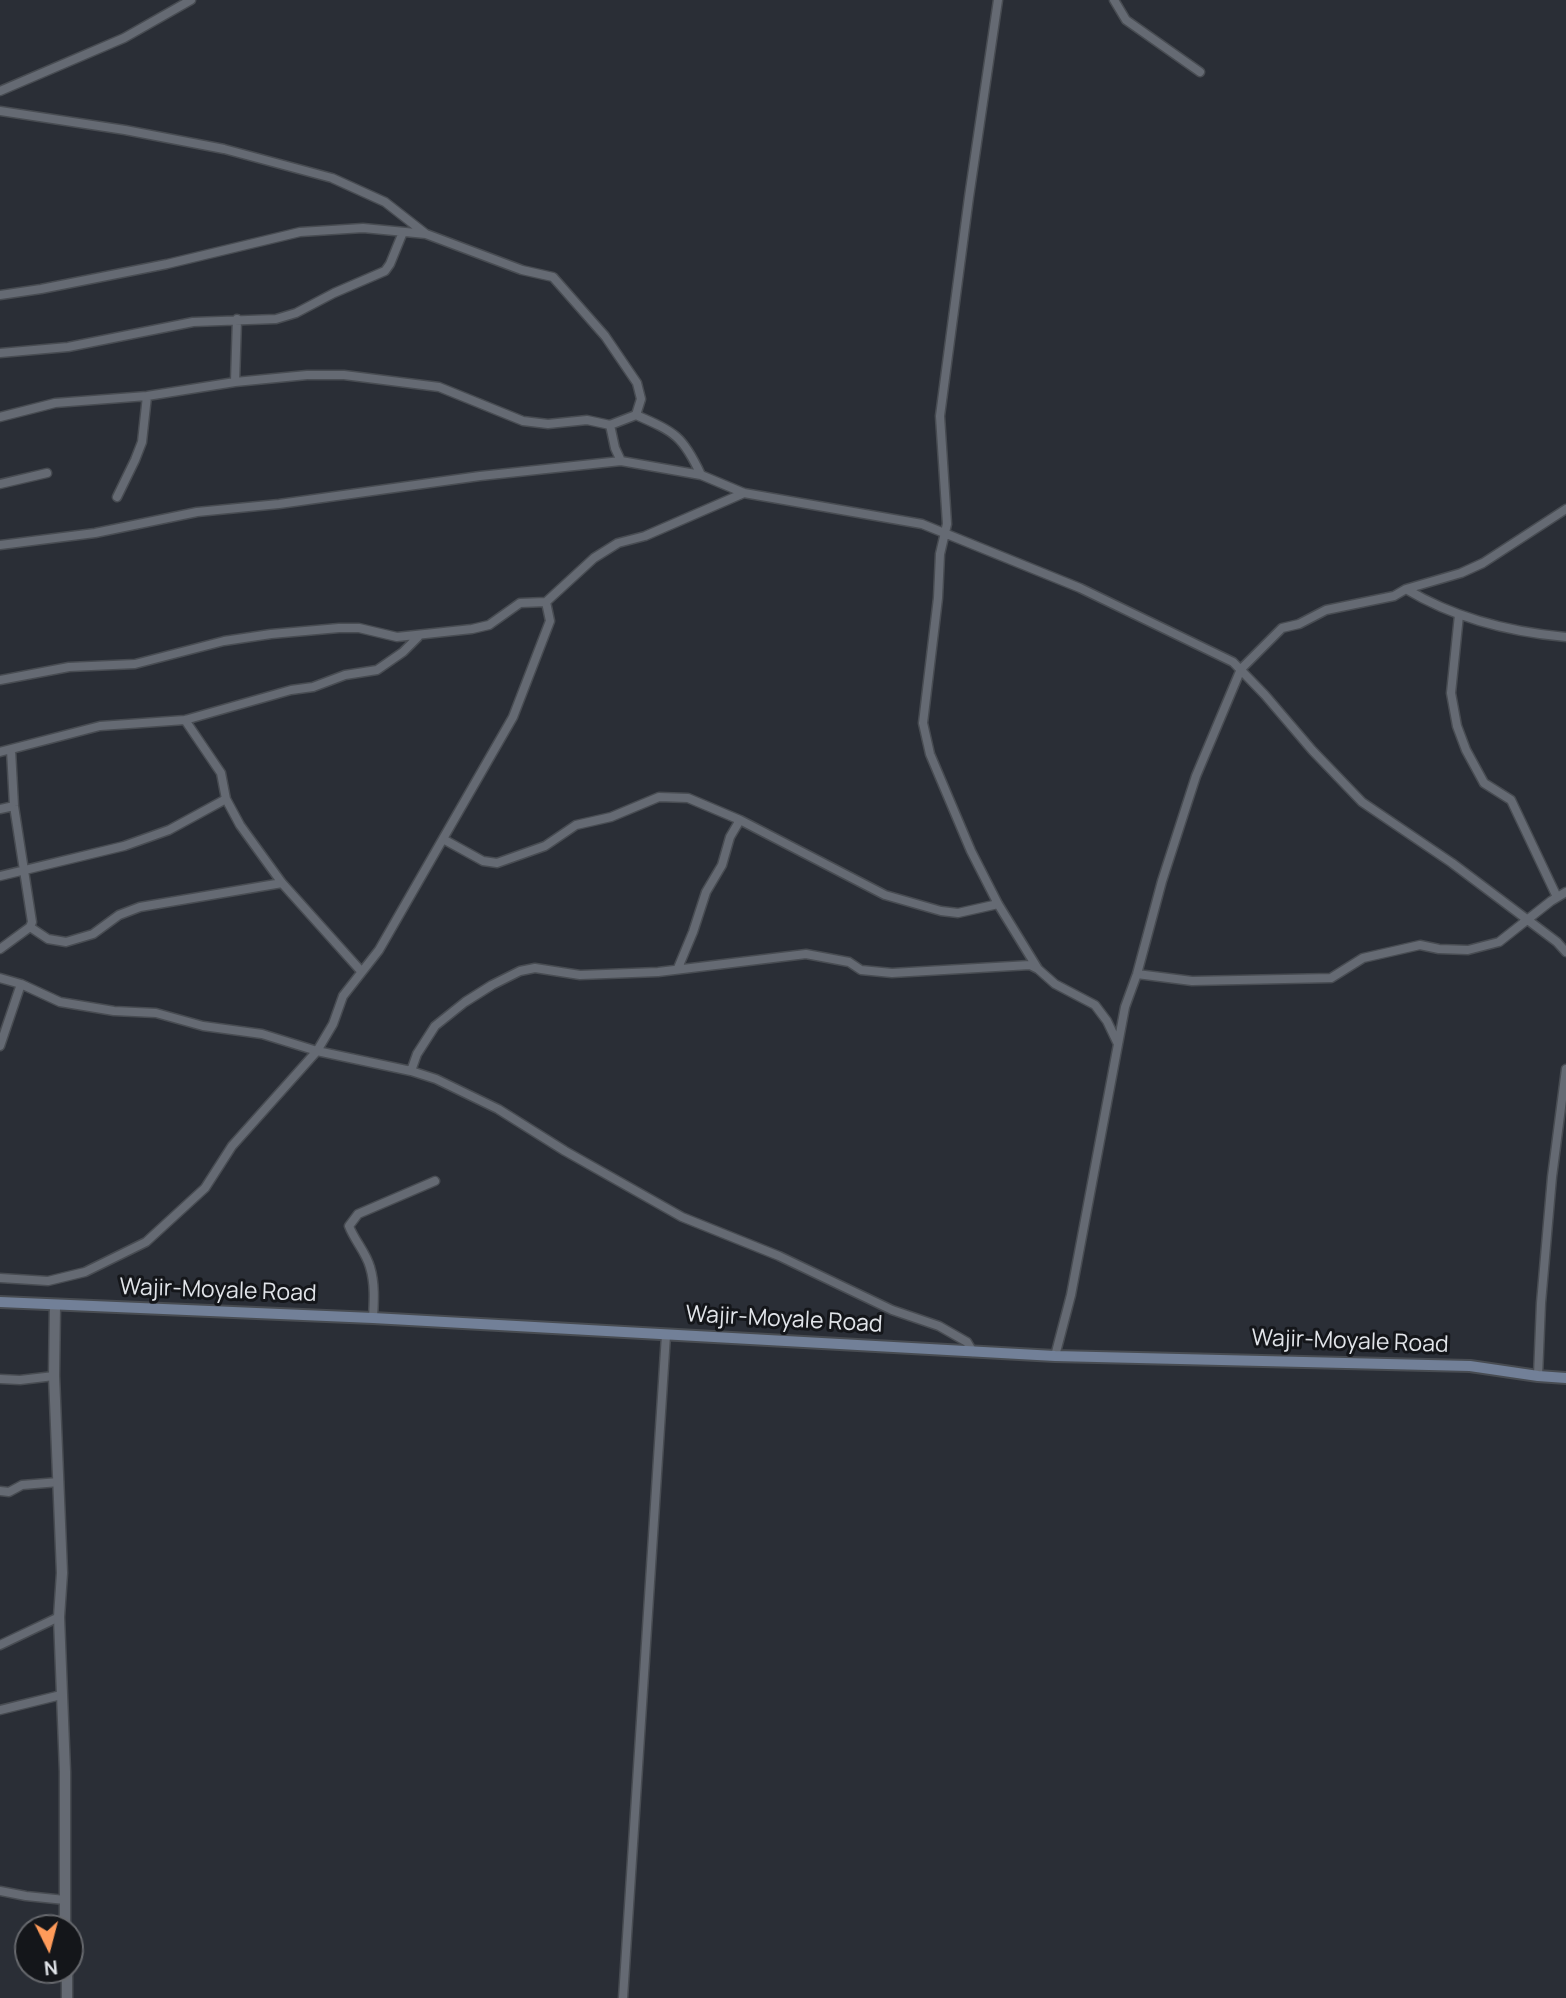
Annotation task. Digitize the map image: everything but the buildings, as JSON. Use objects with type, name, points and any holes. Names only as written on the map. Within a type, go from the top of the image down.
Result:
[{"type":"main road","name":"Wajir-Moyale Road","points":[[0,1302],[373,1318],[1055,1356],[1471,1366],[1538,1377],[1566,1378]]},
{"type":"street","points":[[0,92],[124,38],[191,0]]},
{"type":"street","points":[[998,0],[940,416],[947,519],[943,534],[923,723],[930,754],[971,851],[998,904],[1038,969],[1055,984],[1095,1004],[1117,1042]]},
{"type":"street","points":[[1114,0],[1126,20],[1200,72]]},
{"type":"street","points":[[0,111],[224,149],[332,178],[385,202],[426,234]]},
{"type":"street","points":[[0,295],[155,266],[300,232],[338,228],[426,234],[522,270],[553,277],[605,336],[638,383],[640,399],[636,415]]},
{"type":"street","points":[[0,353],[68,347],[193,321],[276,319],[296,313],[334,293],[378,275],[390,264],[403,232]]},
{"type":"street","points":[[235,382],[237,319]]},
{"type":"street","points":[[0,417],[55,403],[147,396],[235,382],[307,375],[344,375],[439,387],[523,421],[548,424],[587,420],[610,425],[636,415],[667,429],[688,447],[701,475]]},
{"type":"street","points":[[117,497],[142,443],[147,396]]},
{"type":"street","points":[[610,425],[621,461]]},
{"type":"street","points":[[0,545],[95,533],[197,512],[291,503],[518,471],[621,461],[701,475],[744,493],[922,524],[1080,588],[1233,662],[1362,802],[1399,825],[1557,942],[1566,952]]},
{"type":"street","points":[[0,484],[47,473]]},
{"type":"street","points":[[0,680],[69,667],[135,664],[212,644],[271,634],[359,628],[397,637],[418,637],[489,625],[520,603],[546,602],[594,558],[618,543],[657,531],[744,493]]},
{"type":"street","points":[[1055,1356],[1071,1294],[1125,1007],[1196,776],[1241,669],[1282,628],[1300,624],[1326,610],[1394,596],[1406,589],[1461,573],[1483,563],[1566,509]]},
{"type":"street","points":[[1406,589],[1433,605],[1489,624],[1566,636]]},
{"type":"street","points":[[0,1278],[48,1281],[85,1272],[146,1242],[205,1188],[232,1146],[317,1051],[333,1024],[343,996],[380,950],[513,717],[550,621],[546,602]]},
{"type":"street","points":[[1459,615],[1451,694],[1457,726],[1466,750],[1484,783],[1511,800],[1557,897]]},
{"type":"street","points":[[0,752],[100,726],[185,720],[291,690],[313,687],[345,675],[377,670],[403,652],[418,637]]},
{"type":"street","points":[[185,720],[221,773],[226,799],[240,825],[282,883],[361,971]]},
{"type":"street","points":[[0,949],[30,927],[32,922],[14,806],[11,750]]},
{"type":"street","points":[[443,839],[483,861],[497,863],[545,846],[576,825],[611,817],[659,797],[688,798],[740,820],[885,895],[950,912],[998,904]]},
{"type":"street","points":[[0,876],[124,846],[169,830],[226,799]]},
{"type":"street","points":[[0,809],[14,806]]},
{"type":"street","points":[[678,968],[706,892],[722,865],[730,837],[740,820]]},
{"type":"street","points":[[30,927],[48,939],[66,942],[93,934],[119,915],[140,907],[282,883]]},
{"type":"street","points":[[1137,974],[1192,981],[1331,978],[1363,958],[1420,945],[1439,950],[1468,950],[1499,942],[1566,892]]},
{"type":"street","points":[[411,1071],[422,1044],[435,1026],[474,997],[520,971],[535,968],[580,975],[658,972],[806,954],[849,961],[860,970],[892,972],[1022,964],[1038,969]]},
{"type":"street","points":[[0,978],[22,984],[60,1002],[114,1011],[156,1013],[204,1026],[262,1034],[317,1051],[436,1079],[498,1109],[565,1151],[682,1217],[779,1256],[892,1310],[939,1326],[967,1342],[974,1352]]},
{"type":"street","points":[[0,1046],[22,984]]},
{"type":"street","points":[[1538,1377],[1541,1303],[1552,1177],[1566,1069]]},
{"type":"street","points":[[373,1318],[374,1292],[370,1267],[349,1226],[358,1214],[435,1181]]},
{"type":"street","points":[[55,1305],[54,1376],[62,1573],[59,1617],[65,1772],[65,1914]]},
{"type":"street","points":[[623,1998],[666,1335]]},
{"type":"street","points":[[0,1379],[20,1380],[54,1376]]},
{"type":"street","points":[[0,1491],[9,1492],[22,1485],[59,1482]]},
{"type":"street","points":[[0,1645],[59,1617]]},
{"type":"street","points":[[0,1710],[61,1695]]},
{"type":"street","points":[[0,1891],[65,1900]]}]
